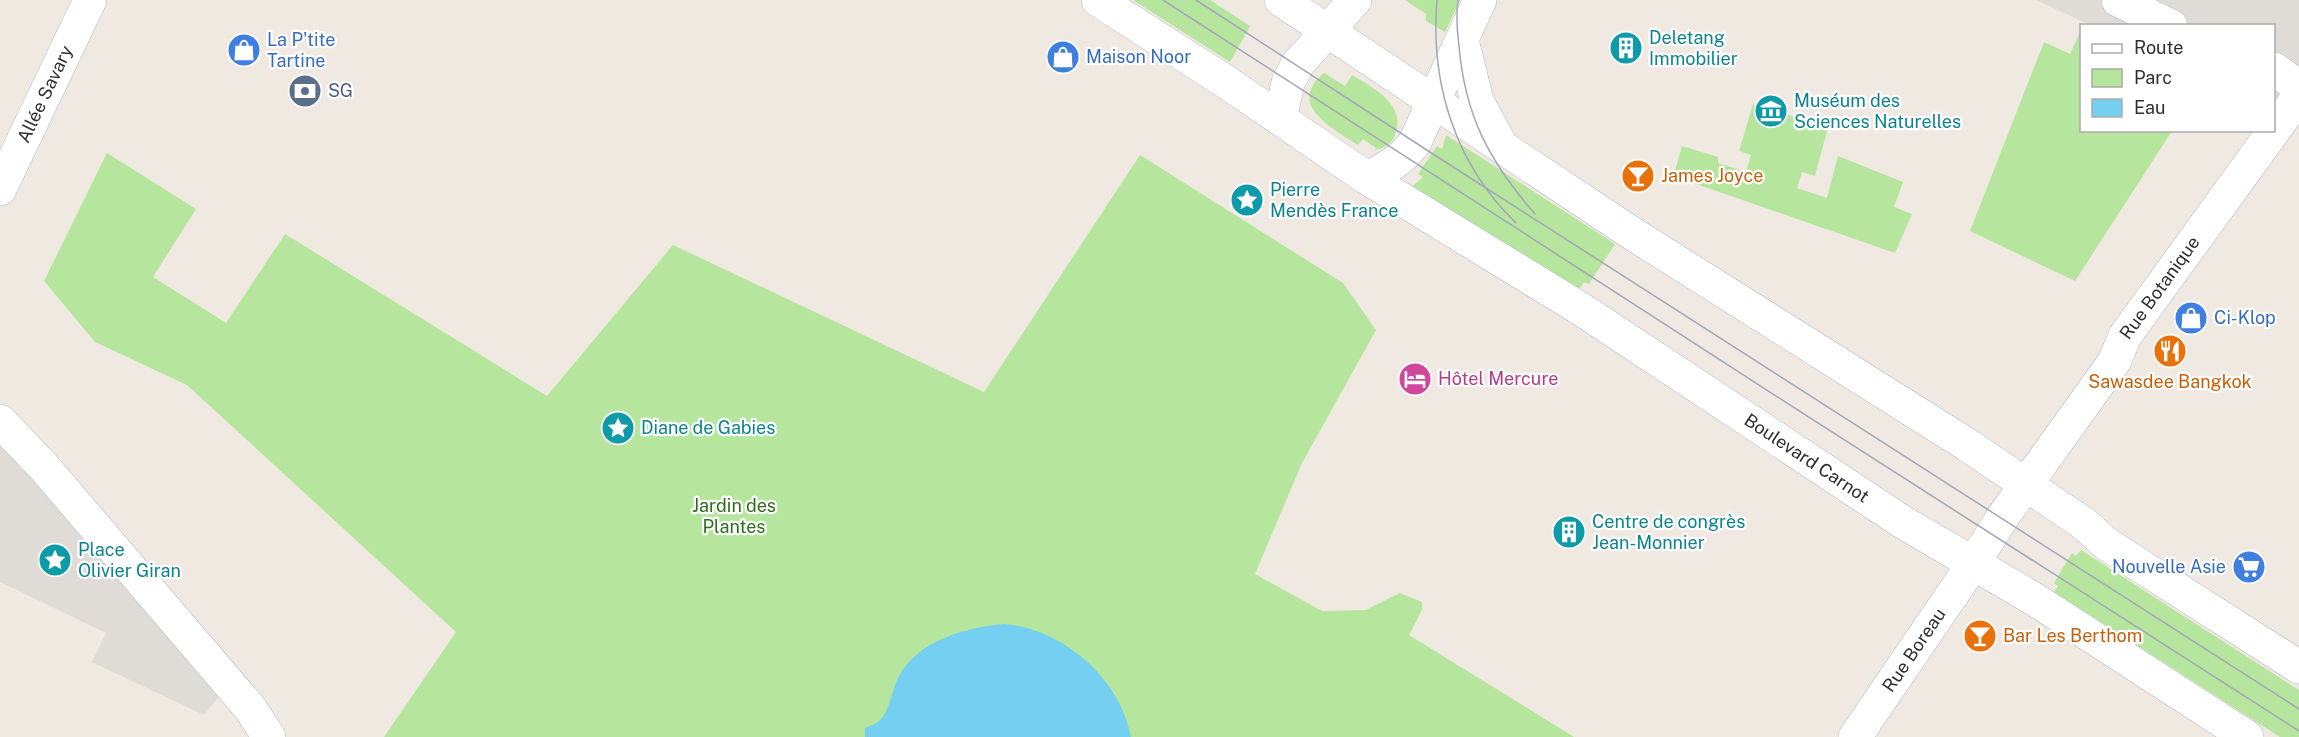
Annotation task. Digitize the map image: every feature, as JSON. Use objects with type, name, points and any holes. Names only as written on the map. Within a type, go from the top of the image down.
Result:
[{"type":"main road","name":"Allée Savary","points":[[0,189],[90,0]]},
{"type":"main road","name":"Boulevard Carnot","points":[[1098,0],[1367,178],[1584,311],[1901,521],[2034,599],[2247,737]]},
{"type":"main road","points":[[1281,0],[1326,31],[1422,105],[1503,149],[2026,483],[2083,523],[2108,545],[2299,667]]},
{"type":"main road","points":[[1280,119],[1288,83],[1297,65],[1355,0]]},
{"type":"main road","points":[[1367,178],[1405,156],[1415,142],[1422,105],[1462,40],[1480,0]]},
{"type":"main road","points":[[2118,0],[2167,24]]},
{"type":"main road","points":[[1462,40],[1477,101],[1503,149]]},
{"type":"main road","points":[[2275,70],[2299,87]]},
{"type":"main road","name":"Rue Botanique","points":[[2275,129],[2299,96]]},
{"type":"main road","name":"Rue Botanique","points":[[1973,564],[2026,483],[2073,422],[2114,362],[2125,336],[2273,132]]},
{"type":"main road","points":[[0,421],[44,466],[250,708],[269,737]]},
{"type":"main road","name":"Rue Boreau","points":[[1855,737],[1973,564]]},
{"type":"green space","points":[[1133,0],[1210,0],[1250,26],[1230,62]]},
{"type":"green space","points":[[1405,0],[1460,0],[1445,32],[1426,21],[1426,14]]},
{"type":"green space","points":[[2080,32],[2080,132],[2171,132],[2075,281],[1970,231],[2044,42],[2070,54]]},
{"type":"green space","points":[[1324,73],[1345,86],[1352,75],[1378,91],[1392,105],[1398,122],[1391,142],[1375,150],[1376,148],[1363,139],[1358,145],[1326,124],[1317,115],[1311,106],[1309,96],[1313,85]]},
{"type":"green space","points":[[1753,104],[1828,127],[1815,176],[1802,172],[1797,188],[1827,198],[1838,156],[1903,182],[1894,207],[1912,214],[1895,253],[1682,179],[1674,174],[1682,146],[1718,157],[1718,163],[1746,172],[1751,155],[1739,151]]},
{"type":"green space","points":[[1446,135],[1615,244],[1589,284],[1584,282],[1577,293],[1407,191],[1423,177],[1418,174],[1437,146],[1442,149]]},
{"type":"green space","name":"Jardin des Plantes","points":[[107,153],[196,209],[153,277],[226,323],[285,234],[547,396],[673,245],[984,392],[1140,155],[1343,283],[1376,330],[1302,463],[1255,574],[1322,611],[1366,610],[1400,593],[1422,602],[1422,610],[1409,635],[1574,737],[384,737],[456,632],[187,385],[95,342],[44,281]]},
{"type":"green space","points":[[2081,550],[2299,690],[2299,737],[2280,737],[2054,592],[2058,586],[2054,583],[2072,553],[2076,556]]},
{"type":"shaded area","points":[[2036,0],[2299,0],[2299,124],[2275,112],[2275,24],[2088,24]]},
{"type":"shaded area","name":"Place Olivier Giran","points":[[0,441],[223,692],[204,715],[92,662],[106,633],[0,582]]},
{"type":"water","points":[[1004,624],[1047,635],[1086,660],[1115,695],[1125,715],[1131,737],[865,737],[865,728],[878,722],[884,715],[899,676],[919,653],[931,644],[960,632]]},
{"type":"tram line","points":[[1163,0],[2299,731]]},
{"type":"tram line","points":[[1196,0],[2299,709]]},
{"type":"tram line","points":[[1437,0],[1438,62],[1451,120],[1462,148],[1477,175],[1516,223]]},
{"type":"tram line","points":[[1458,0],[1457,28],[1462,71],[1474,116],[1492,156],[1535,214]]},
{"type":"place","name":"Deletang Immobilier","points":[[1626,48]]},
{"type":"place","name":"La P'tite Tartine","points":[[244,50]]},
{"type":"place","name":"Maison Noor","points":[[1063,57]]},
{"type":"place","name":"SG","points":[[305,91]]},
{"type":"place","name":"Muséum des Sciences Naturelles","points":[[1771,111]]},
{"type":"place","name":"James Joyce","points":[[1638,176]]},
{"type":"place","name":"Pierre Mendès France","points":[[1247,200]]},
{"type":"place","name":"Ci-Klop","points":[[2191,318]]},
{"type":"place","name":"Sawasdee Bangkok","points":[[2170,351]]},
{"type":"place","name":"Hôtel Mercure","points":[[1415,379]]},
{"type":"place","name":"Diane de Gabies","points":[[618,428]]},
{"type":"place","name":"Centre de congrès Jean-Monnier","points":[[1569,532]]},
{"type":"place","name":"Place Olivier Giran","points":[[55,560]]},
{"type":"place","name":"Nouvelle Asie","points":[[2249,567]]},
{"type":"place","name":"Bar Les Berthom","points":[[1980,636]]}]
